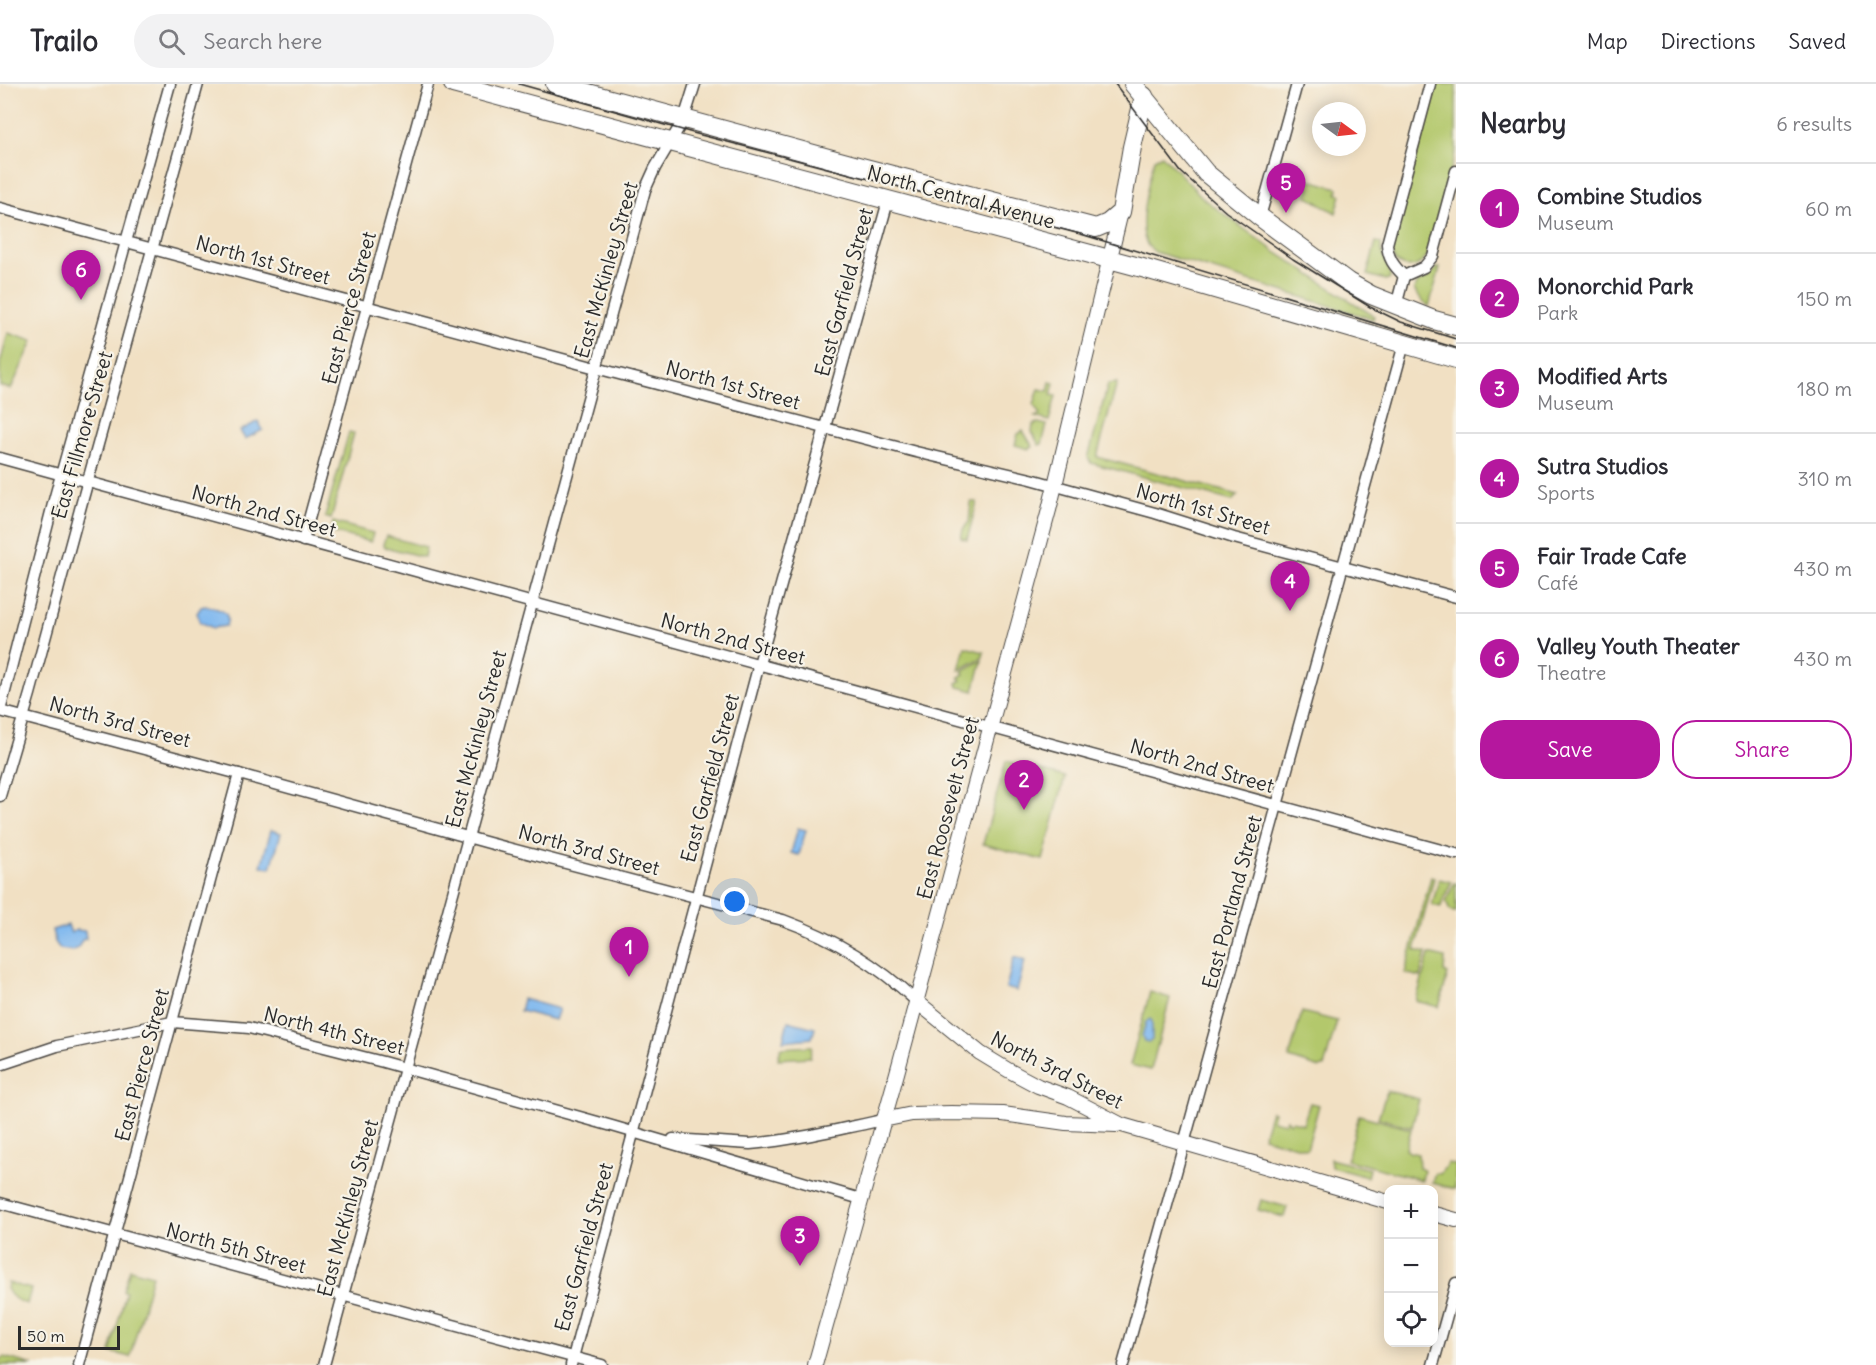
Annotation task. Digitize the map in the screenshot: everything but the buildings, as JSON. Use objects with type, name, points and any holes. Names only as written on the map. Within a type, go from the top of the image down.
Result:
[{"type":"main road","name":"North Central Avenue","points":[[453,84],[678,130],[788,146],[1096,228],[1108,223],[1121,213]]},
{"type":"main road","name":"North Central Avenue","points":[[555,84],[678,130],[888,201],[1110,259],[1456,359]]},
{"type":"main road","points":[[1141,88],[1206,173],[1260,217],[1348,282],[1396,306],[1456,326]]},
{"type":"main road","points":[[1121,213],[1141,88]]},
{"type":"main road","points":[[788,146],[827,161],[873,187],[918,201],[934,213]]},
{"type":"street","name":"East Fillmore Street","points":[[0,711],[61,475],[170,84]]},
{"type":"street","name":"East Fillmore Street","points":[[0,796],[198,84]]},
{"type":"street","name":"East Pierce Street","points":[[303,541],[428,84]]},
{"type":"street","name":"East McKinley Street","points":[[324,1365],[645,190],[655,168],[678,130],[695,84]]},
{"type":"street","points":[[1260,217],[1297,84]]},
{"type":"street","points":[[1404,276],[1388,256],[1387,244],[1430,84]]},
{"type":"street","points":[[1404,276],[1424,267],[1433,256],[1456,171]]},
{"type":"street","name":"East Garfield Street","points":[[572,1361],[759,664],[888,201]]},
{"type":"street","name":"North 1st Street","points":[[0,208],[826,429],[1055,486],[1155,513],[1234,538],[1456,597]]},
{"type":"street","name":"East Roosevelt Street","points":[[815,1365],[1055,486],[1121,213]]},
{"type":"street","points":[[1396,306],[1404,276]]},
{"type":"street","name":"East Portland Street","points":[[1123,1365],[1404,344]]},
{"type":"street","name":"North 2nd Street","points":[[0,458],[1456,854]]},
{"type":"street","name":"North 3rd Street","points":[[0,711],[468,838],[783,920],[819,934],[872,964],[980,1053],[1038,1086],[1068,1097],[1122,1125],[1384,1201]]},
{"type":"street","name":"East Pierce Street","points":[[79,1365],[239,774]]},
{"type":"street","name":"North 4th Street","points":[[0,1065],[57,1046],[172,1022],[249,1028],[405,1068],[861,1199]]},
{"type":"street","name":"North 3rd Street","points":[[883,1120],[912,1114],[1003,1114],[1066,1123],[1122,1125]]},
{"type":"street","name":"North 4th Street","points":[[654,1138],[750,1144],[781,1141],[883,1120]]},
{"type":"street","name":"North 5th Street","points":[[0,1203],[343,1295],[572,1361],[602,1365]]},
{"type":"street","points":[[1438,1215],[1456,1220]]},
{"type":"street","points":[[1433,1365],[1456,1283]]},
{"type":"green space","points":[[1436,84],[1456,84],[1456,150],[1428,255],[1421,263],[1409,267],[1395,261],[1391,248]]},
{"type":"green space","points":[[1162,155],[1205,200],[1277,253],[1374,316],[1373,319],[1155,252],[1144,238],[1143,216],[1154,159]]},
{"type":"green space","points":[[1307,179],[1338,188],[1337,194],[1341,195],[1336,213],[1307,196],[1309,188],[1305,186]]},
{"type":"green space","points":[[1376,242],[1381,243],[1382,253],[1389,269],[1390,278],[1386,280],[1367,275]]},
{"type":"green space","points":[[1437,268],[1440,268],[1429,306],[1414,290],[1418,282],[1427,278]]},
{"type":"green space","points":[[8,333],[33,341],[11,389],[0,386],[0,364]]},
{"type":"green space","points":[[1050,382],[1054,383],[1051,395],[1056,396],[1049,421],[1035,417],[1040,415],[1034,405],[1039,389],[1048,391]]},
{"type":"green space","points":[[1117,383],[1097,457],[1238,495],[1232,501],[1091,463],[1088,458],[1108,384]]},
{"type":"green space","points":[[1038,423],[1047,425],[1042,444],[1039,445],[1032,432],[1033,425]]},
{"type":"green space","points":[[1023,431],[1033,447],[1029,449],[1015,445],[1018,434]]},
{"type":"green space","points":[[349,432],[354,433],[331,519],[325,517]]},
{"type":"green space","points":[[971,502],[977,502],[967,540],[961,538],[963,529],[969,522]]},
{"type":"green space","points":[[333,522],[373,533],[371,542],[331,532]]},
{"type":"green space","points":[[386,536],[426,547],[424,557],[385,547],[383,544]]},
{"type":"green space","points":[[965,647],[984,652],[983,657],[959,670]]},
{"type":"green space","points":[[982,660],[974,691],[958,687],[957,683],[961,681],[959,677],[964,674],[962,671]]},
{"type":"green space","points":[[1006,761],[1065,777],[1043,860],[983,844]]},
{"type":"green space","points":[[1431,877],[1434,878],[1415,950],[1426,953],[1420,977],[1405,973]]},
{"type":"green space","points":[[1439,879],[1451,882],[1441,907],[1432,905]]},
{"type":"green space","points":[[1456,883],[1456,912],[1450,911],[1446,902]]},
{"type":"green space","points":[[1429,954],[1445,958],[1444,972],[1448,974],[1439,1007],[1416,1001]]},
{"type":"green space","points":[[1150,992],[1170,998],[1151,1070],[1130,1065]]},
{"type":"green space","points":[[1302,1012],[1337,1021],[1324,1067],[1320,1068],[1289,1058]]},
{"type":"green space","points":[[812,1046],[810,1057],[778,1059],[781,1048]]},
{"type":"green space","points":[[1387,1091],[1419,1099],[1412,1127],[1378,1118]]},
{"type":"green space","points":[[1310,1103],[1319,1105],[1307,1149],[1263,1137],[1271,1111],[1274,1112],[1272,1120],[1285,1123],[1287,1119],[1290,1123],[1292,1121],[1303,1124]]},
{"type":"green space","points":[[1359,1115],[1411,1129],[1406,1149],[1418,1154],[1419,1168],[1424,1170],[1422,1180],[1347,1160]]},
{"type":"green space","points":[[1330,1159],[1369,1169],[1367,1177],[1331,1167]]},
{"type":"green space","points":[[1448,1163],[1456,1165],[1455,1189],[1432,1183],[1435,1173],[1440,1174]]},
{"type":"green space","points":[[1261,1200],[1287,1207],[1284,1217],[1258,1210]]},
{"type":"green space","points":[[130,1269],[152,1275],[130,1357],[110,1352]]},
{"type":"green space","points":[[8,1283],[31,1289],[27,1304],[11,1294],[7,1289]]},
{"type":"green space","points":[[4,1357],[33,1365],[0,1365],[0,1360]]},
{"type":"water","points":[[258,421],[263,430],[245,439],[240,431]]},
{"type":"water","points":[[205,606],[225,613],[228,621],[226,626],[213,628],[200,622],[197,613],[201,607]]},
{"type":"water","points":[[798,828],[806,830],[799,855],[791,853]]},
{"type":"water","points":[[271,830],[281,833],[271,868],[261,866]]},
{"type":"water","points":[[68,925],[71,933],[76,930],[85,931],[86,939],[82,940],[78,948],[73,951],[60,949],[55,942],[52,930]]},
{"type":"water","points":[[1014,957],[1025,961],[1017,991],[1006,988]]},
{"type":"water","points":[[523,999],[559,1009],[555,1020],[520,1011]]},
{"type":"water","points":[[1150,1019],[1152,1021],[1152,1040],[1149,1042],[1144,1041],[1142,1036],[1146,1022]]},
{"type":"water","points":[[788,1021],[815,1028],[812,1038],[783,1041]]},
{"type":"tram line","points":[[519,84],[693,133],[1084,235],[1456,348]]},
{"type":"tram line","points":[[1115,84],[1181,172],[1226,212],[1293,259],[1370,307],[1401,322],[1456,339]]},
{"type":"place","name":"Fair Trade Cafe","points":[[1286,213]]},
{"type":"place","name":"Valley Youth Theater","points":[[81,300]]},
{"type":"place","name":"Sutra Studios","points":[[1290,611]]},
{"type":"place","name":"Monorchid Park","points":[[1024,810]]},
{"type":"place","name":"Combine Studios","points":[[629,977]]},
{"type":"place","name":"Modified Arts","points":[[800,1266]]}]
